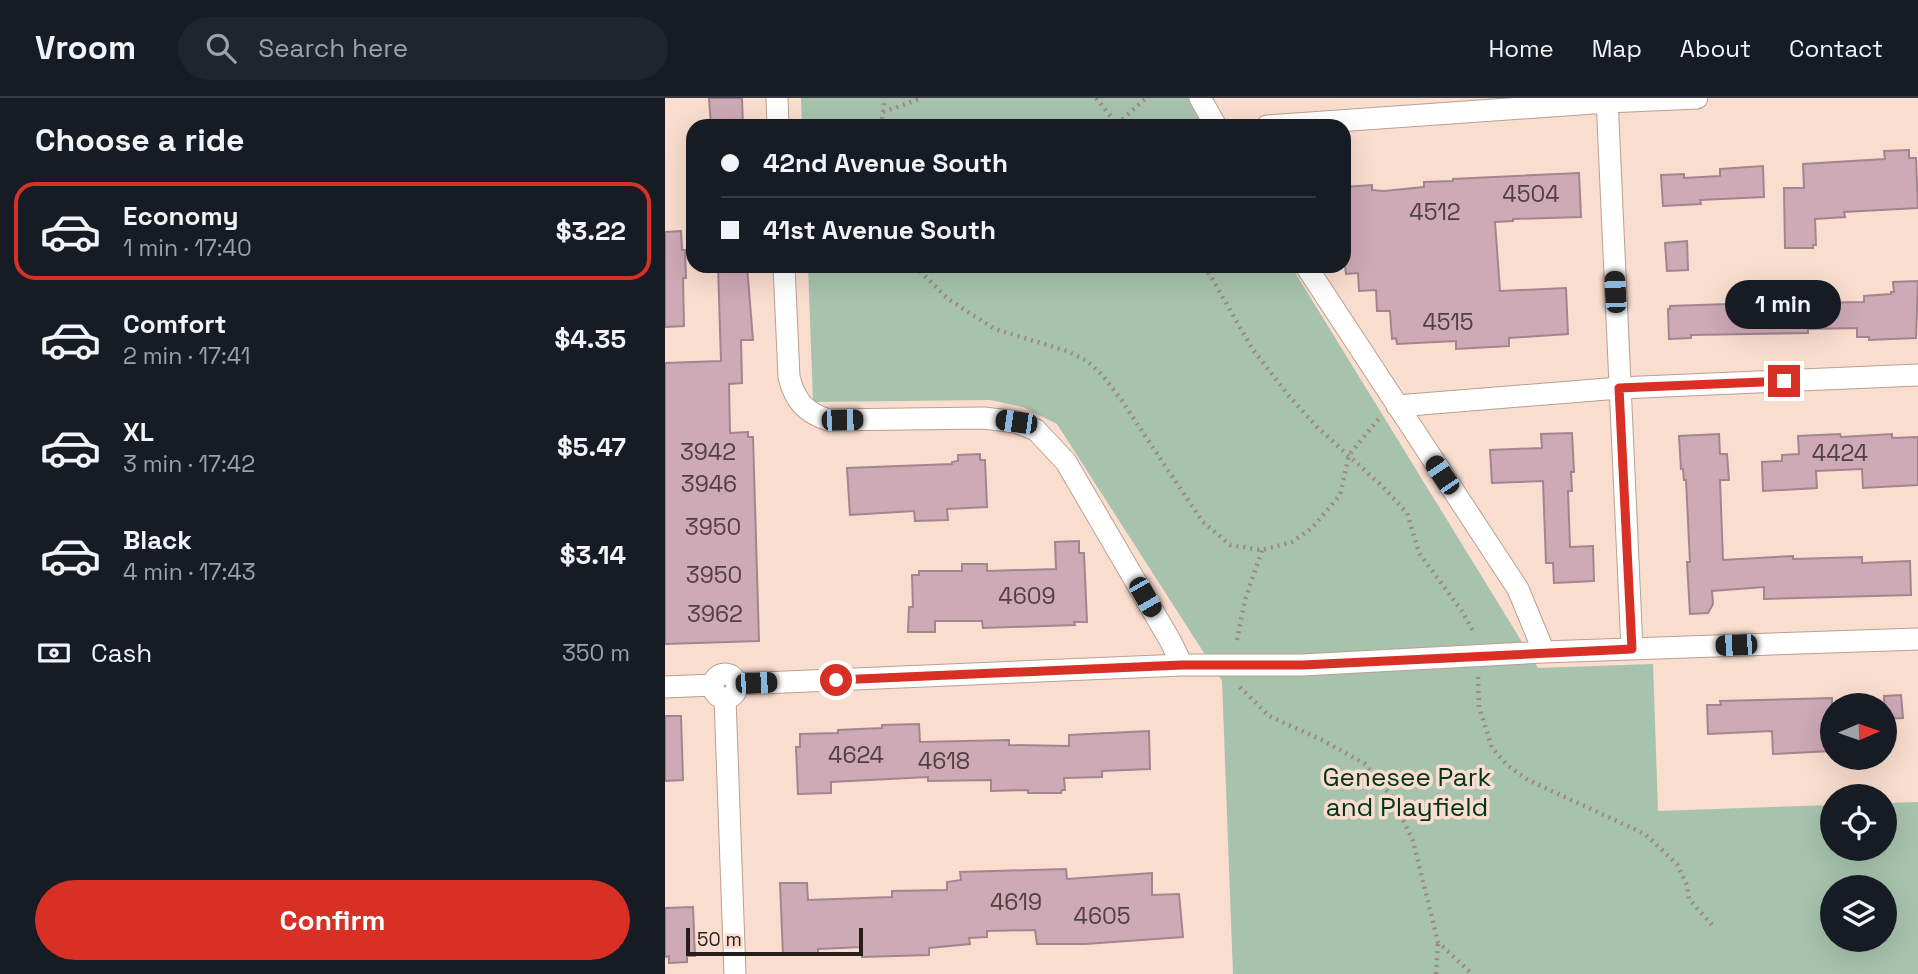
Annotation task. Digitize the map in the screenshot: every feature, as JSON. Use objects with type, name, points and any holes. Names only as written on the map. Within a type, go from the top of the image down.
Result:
[{"type":"street","points":[[777,98],[778,119]]},
{"type":"street","points":[[1200,98],[1212,119]]},
{"type":"street","points":[[1351,120],[1607,100],[1697,98]]},
{"type":"street","points":[[1607,100],[1632,649]]},
{"type":"street","points":[[784,273],[789,377],[793,393],[801,406],[812,415],[828,420],[984,418],[1016,422],[1036,430],[1066,462],[1182,665]]},
{"type":"street","points":[[1310,273],[1393,408],[1518,589],[1543,652]]},
{"type":"street","points":[[1393,408],[1619,388],[1918,375]]},
{"type":"street","points":[[665,687],[725,689],[1182,665],[1303,665],[1543,652],[1918,639]]},
{"type":"street","points":[[725,689],[735,974]]},
{"type":"path","points":[[882,119],[885,98]]},
{"type":"path","points":[[883,112],[922,98]]},
{"type":"path","points":[[1096,98],[1113,119]]},
{"type":"path","points":[[1124,119],[1146,98]]},
{"type":"path","points":[[922,273],[948,299],[995,329],[1066,351],[1087,361],[1121,398],[1202,521],[1230,545],[1262,550],[1292,542],[1312,528],[1340,495],[1349,454],[1371,426],[1393,408]]},
{"type":"path","points":[[1209,273],[1253,350],[1275,378],[1317,427],[1349,454],[1407,513],[1419,553],[1462,611],[1473,631]]},
{"type":"path","points":[[1237,640],[1245,600],[1262,550]]},
{"type":"path","points":[[1477,665],[1479,707],[1492,748],[1507,765],[1528,780],[1646,834],[1677,864],[1687,885],[1689,899],[1714,927]]},
{"type":"path","points":[[1240,686],[1269,716],[1324,741],[1365,764],[1392,797],[1413,841],[1438,942],[1436,974]]},
{"type":"path","points":[[1438,942],[1472,974]]},
{"type":"green space","points":[[801,98],[1188,98],[1201,119],[802,119]]},
{"type":"green space","name":"Genesee Park and Playfield","points":[[808,273],[1295,273],[1538,668],[1653,664],[1658,811],[1820,805],[1820,861],[1897,861],[1897,803],[1918,802],[1918,974],[1233,974],[1222,681],[1057,424],[1023,407],[990,400],[813,402]]},
{"type":"building","points":[[709,98],[742,98],[743,119],[710,119]]},
{"type":"building","points":[[1909,150],[1909,158],[1916,158],[1918,208],[1844,212],[1845,217],[1815,219],[1816,245],[1813,245],[1813,248],[1785,248],[1784,188],[1804,188],[1803,164],[1885,159],[1884,151]]},
{"type":"building","points":[[1763,166],[1764,197],[1700,200],[1701,204],[1663,206],[1661,175],[1684,174],[1684,178],[1720,176],[1720,169]]},
{"type":"building","points":[[1579,173],[1581,217],[1495,222],[1500,291],[1566,288],[1568,334],[1509,338],[1509,346],[1456,349],[1456,341],[1397,344],[1396,338],[1392,339],[1390,311],[1377,311],[1376,290],[1359,291],[1358,273],[1346,274],[1351,273],[1351,186],[1372,185],[1372,190],[1384,191],[1424,187],[1424,182]]},
{"type":"building","points":[[681,231],[686,278],[683,278],[684,326],[665,327],[665,232]]},
{"type":"building","points":[[1687,241],[1688,270],[1667,271],[1665,243]]},
{"type":"building","points":[[718,273],[748,273],[753,340],[741,340],[742,383],[729,384],[730,433],[748,432],[748,437],[753,437],[759,641],[665,644],[665,363],[721,361]]},
{"type":"building","points":[[1918,281],[1916,338],[1869,340],[1869,337],[1857,337],[1857,328],[1808,329],[1808,333],[1691,335],[1691,338],[1669,339],[1670,306],[1728,304],[1728,296],[1771,294],[1771,290],[1801,289],[1802,303],[1864,302],[1864,296],[1894,292],[1893,282]]},
{"type":"building","points":[[1572,433],[1574,472],[1571,472],[1572,491],[1568,491],[1570,547],[1593,546],[1594,581],[1554,583],[1553,563],[1546,563],[1543,481],[1492,483],[1490,450],[1542,448],[1541,434]]},
{"type":"building","points":[[1719,434],[1720,454],[1727,454],[1729,480],[1720,480],[1723,560],[1793,556],[1793,559],[1862,557],[1862,563],[1910,561],[1911,595],[1764,599],[1764,587],[1712,591],[1713,604],[1708,613],[1690,614],[1686,480],[1681,469],[1679,436]]},
{"type":"building","points":[[1840,434],[1841,437],[1892,434],[1892,438],[1918,437],[1918,485],[1863,488],[1862,469],[1816,471],[1817,488],[1763,491],[1762,462],[1782,461],[1782,455],[1799,454],[1798,436]]},
{"type":"building","points":[[980,454],[980,460],[985,460],[987,507],[947,509],[948,520],[915,521],[914,511],[850,515],[847,468],[952,464],[958,461],[958,455]]},
{"type":"building","points":[[1079,541],[1079,553],[1084,553],[1087,622],[1074,622],[1075,625],[983,628],[982,621],[935,621],[935,632],[908,632],[909,607],[913,607],[912,575],[919,575],[919,571],[962,571],[962,564],[987,564],[987,571],[1056,569],[1055,542]]},
{"type":"building","points":[[1897,695],[1901,695],[1903,718],[1897,718]]},
{"type":"building","points":[[1820,698],[1820,752],[1773,754],[1772,731],[1708,734],[1707,705],[1721,705],[1720,701]]},
{"type":"building","points":[[665,716],[681,716],[683,780],[665,781]]},
{"type":"building","points":[[919,724],[920,742],[1009,740],[1009,745],[1069,746],[1069,735],[1149,731],[1150,769],[1102,771],[1102,777],[1064,778],[1065,790],[1061,793],[991,791],[991,780],[928,781],[928,777],[831,782],[831,793],[798,794],[796,747],[800,747],[800,734],[838,733],[838,730],[882,728],[882,725]]},
{"type":"building","points":[[1066,869],[1067,879],[1152,873],[1152,895],[1179,894],[1183,937],[1085,944],[1037,944],[1035,930],[987,931],[987,937],[969,938],[970,944],[929,948],[929,955],[862,957],[862,947],[818,949],[818,954],[783,955],[780,883],[807,883],[808,900],[892,897],[892,891],[947,890],[947,882],[961,880],[960,872]]},
{"type":"building","points":[[693,907],[695,956],[687,956],[687,962],[669,963],[669,956],[665,957],[665,908]]},
{"type":"route","points":[[836,680],[1182,665],[1303,665],[1632,649],[1619,388],[1784,381]]}]
